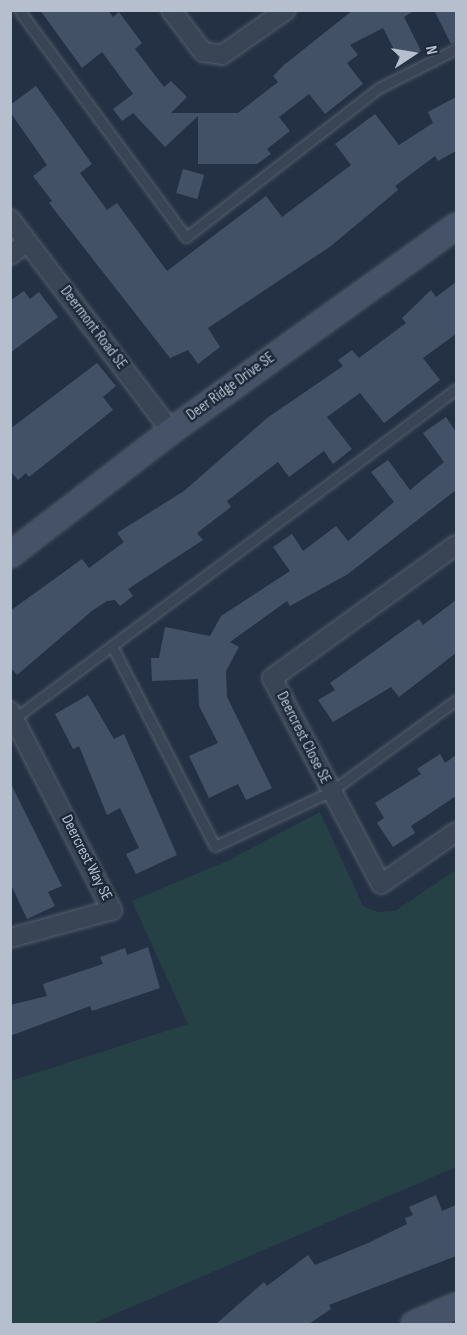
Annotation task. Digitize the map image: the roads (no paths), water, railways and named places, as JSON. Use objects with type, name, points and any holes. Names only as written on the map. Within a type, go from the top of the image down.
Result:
[{"type":"street","points":[[171,10],[203,52],[222,55],[286,10]]},
{"type":"street","name":"Deermont Road SE","points":[[10,219],[171,431]]},
{"type":"street","name":"Deer Ridge Drive SE","points":[[10,555],[171,431],[456,226]]},
{"type":"street","points":[[10,255],[28,242]]},
{"type":"street","name":"Deercrest Close SE","points":[[456,545],[272,678],[330,792],[381,884],[456,832]]},
{"type":"street","name":"Deercrest Way SE","points":[[10,938],[112,910],[13,714]]},
{"type":"street","points":[[414,1324],[456,1306]]},
{"type":"lane","points":[[19,10],[186,237],[379,88],[456,50]]},
{"type":"lane","points":[[13,714],[112,645],[456,389]]},
{"type":"lane","points":[[112,645],[215,846],[330,792],[456,700]]}]
